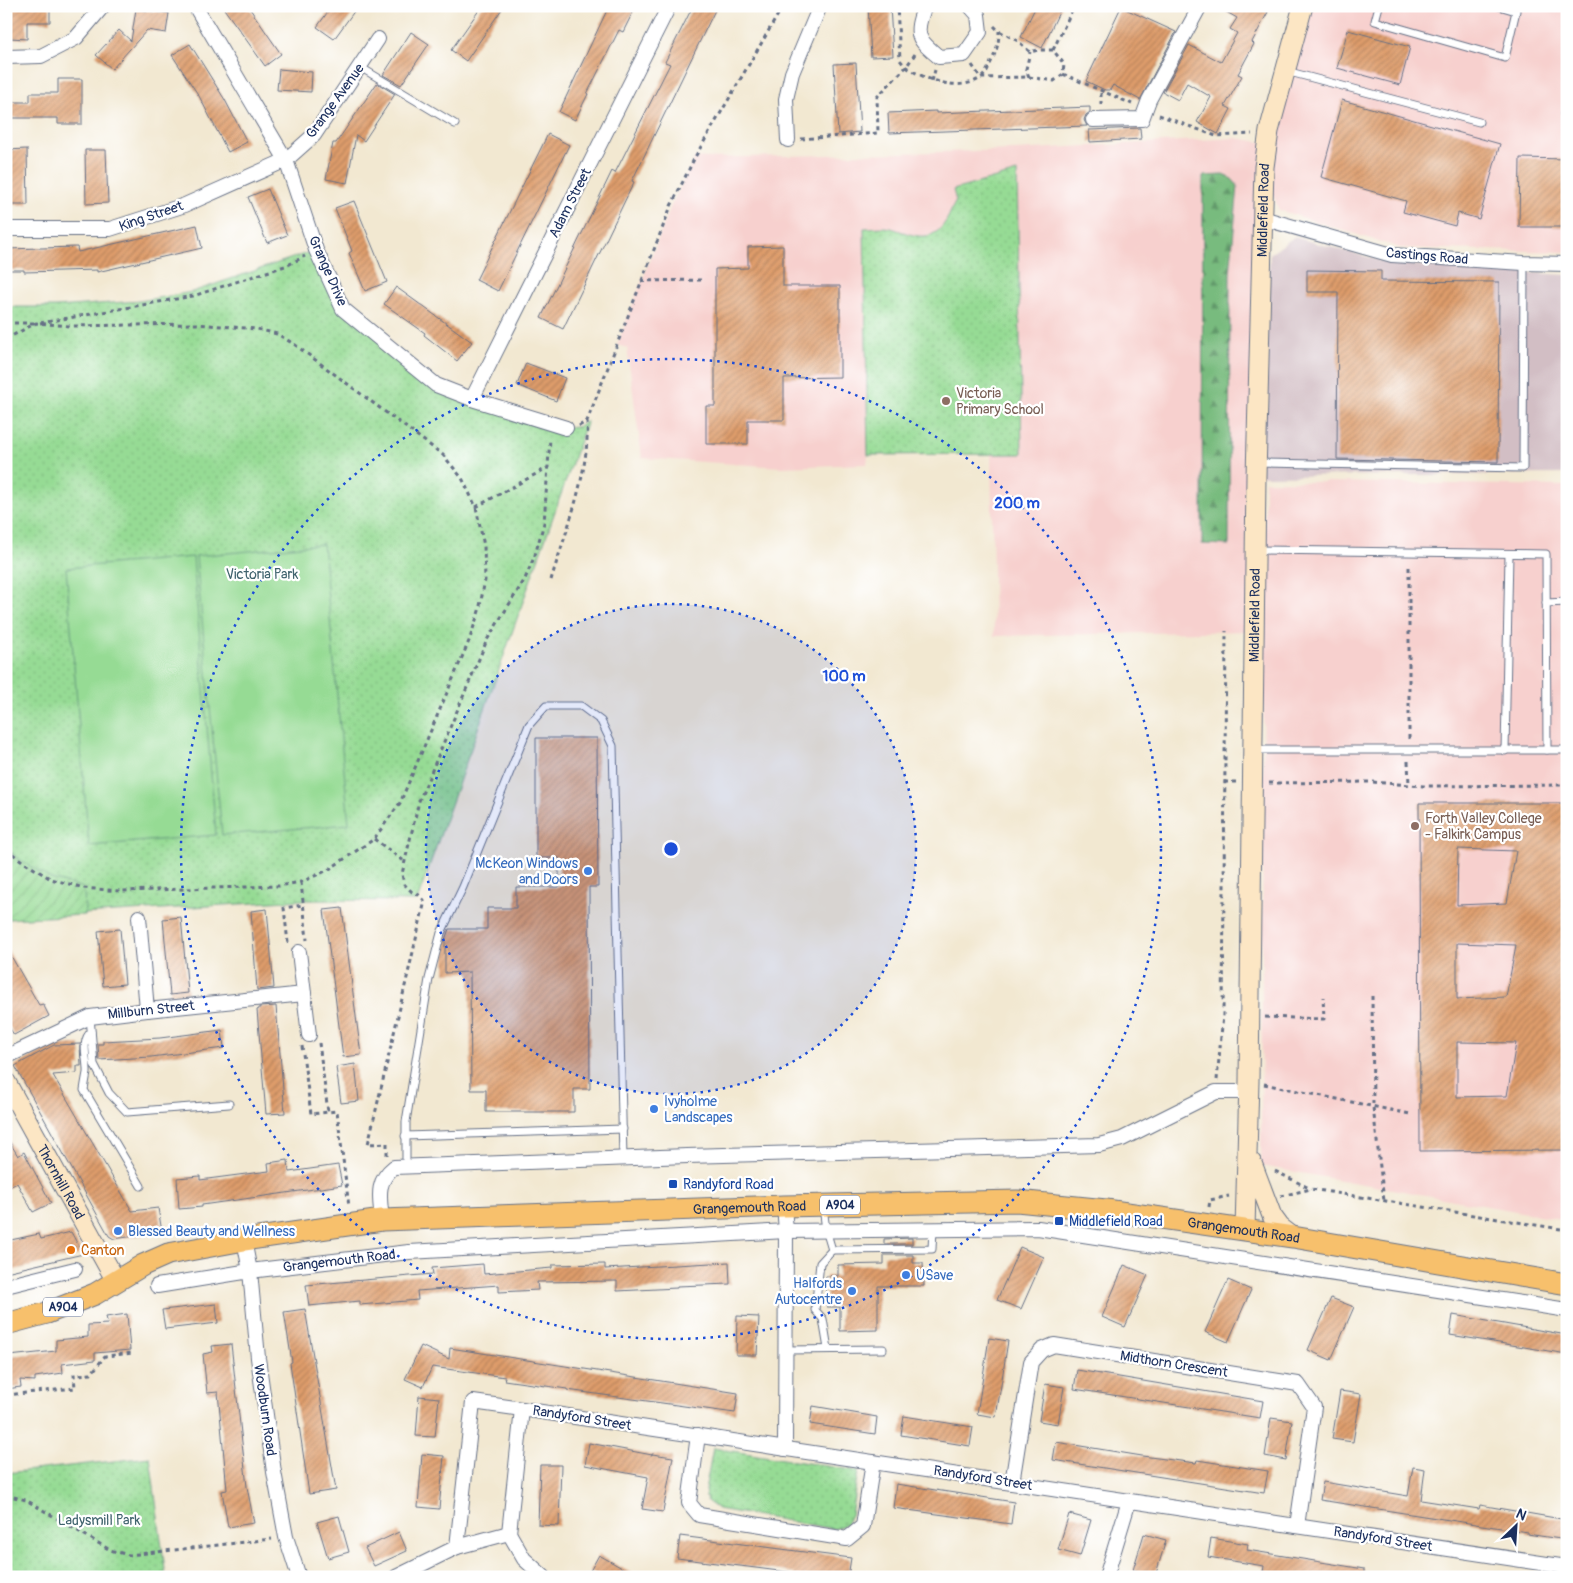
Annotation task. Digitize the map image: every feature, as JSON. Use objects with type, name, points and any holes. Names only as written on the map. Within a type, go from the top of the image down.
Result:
[{"type":"main road","name":"Grangemouth Road","points":[[116,1282],[168,1254],[244,1240],[382,1220],[784,1206],[1017,1201],[1106,1210],[1245,1229],[1567,1284]]},
{"type":"main road","name":"A904","points":[[6,1324],[47,1313],[95,1294],[116,1282]]},
{"type":"street","points":[[6,57],[41,56],[76,38],[103,6]]},
{"type":"street","name":"Grange Drive","points":[[195,6],[286,160],[316,250],[343,309],[436,385],[472,399],[566,428]]},
{"type":"street","name":"Adam Street","points":[[472,399],[669,6]]},
{"type":"street","points":[[788,140],[786,99],[792,73],[820,6]]},
{"type":"street","points":[[927,6],[924,8],[918,25],[922,43],[939,57],[964,55],[980,32],[974,11]]},
{"type":"street","points":[[1093,120],[1142,119],[1148,100],[1200,6]]},
{"type":"street","name":"Middlefield Road","points":[[1245,1229],[1256,1200],[1248,1148],[1255,550],[1264,167],[1270,132],[1303,6]]},
{"type":"street","name":"Grange Avenue","points":[[286,160],[314,135],[378,38]]},
{"type":"street","name":"King Street","points":[[6,228],[110,229],[185,205],[286,160]]},
{"type":"street","name":"Castings Road","points":[[1262,218],[1392,255],[1567,264]]},
{"type":"street","points":[[139,917],[147,1010]]},
{"type":"street","points":[[294,948],[304,994],[305,1038]]},
{"type":"street","name":"Millburn Street","points":[[6,1057],[90,1017],[304,994]]},
{"type":"street","name":"Thornhill Road","points":[[6,1082],[116,1282]]},
{"type":"street","points":[[382,1220],[381,1182],[394,1166],[623,1158],[1099,1146],[1122,1139],[1216,1092],[1249,1086]]},
{"type":"street","points":[[1256,1200],[1280,1227],[1293,1237]]},
{"type":"street","points":[[932,1203],[932,1229]]},
{"type":"street","points":[[784,1206],[786,1231],[784,1449]]},
{"type":"street","name":"Grangemouth Road","points":[[157,1286],[250,1271],[409,1252],[786,1231],[1038,1228],[1567,1310]]},
{"type":"street","name":"Woodburn Road","points":[[244,1240],[250,1271],[258,1358],[274,1472],[286,1537],[299,1577]]},
{"type":"street","points":[[6,1286],[75,1268]]},
{"type":"street","name":"Midthorn Crescent","points":[[1012,1483],[1031,1362],[1042,1350],[1054,1345],[1298,1384],[1314,1407],[1297,1526]]},
{"type":"street","points":[[457,1547],[473,1402],[522,1409]]},
{"type":"street","name":"Randyford Street","points":[[509,1533],[522,1409],[1567,1567]]},
{"type":"street","points":[[698,1435],[690,1503],[699,1515],[847,1540],[863,1526],[873,1462]]},
{"type":"street","points":[[1106,1577],[1129,1501]]},
{"type":"street","points":[[396,1577],[457,1547],[509,1533],[524,1559],[544,1577]]},
{"type":"lane","points":[[1379,6],[1375,22],[1505,58],[1516,11],[1499,6]]},
{"type":"lane","points":[[360,67],[455,124]]},
{"type":"lane","points":[[1286,71],[1479,122]]},
{"type":"lane","points":[[1257,463],[1523,468],[1524,263]]},
{"type":"lane","points":[[1255,550],[1546,554],[1547,750]]},
{"type":"lane","points":[[1505,750],[1509,554]]},
{"type":"lane","points":[[1546,603],[1567,602]]},
{"type":"lane","points":[[406,1166],[406,1122],[429,979],[441,932],[463,887],[529,725],[546,706],[581,706],[601,721],[613,746],[623,1158]]},
{"type":"lane","points":[[1253,750],[1567,750]]},
{"type":"lane","points":[[90,1017],[94,1064],[109,1093],[127,1112],[229,1104]]},
{"type":"lane","points":[[91,1032],[85,1044],[87,1071],[84,1090],[141,1186]]},
{"type":"lane","points":[[406,1136],[623,1129]]},
{"type":"lane","points":[[822,1205],[826,1230],[832,1250]]},
{"type":"lane","points":[[828,1349],[823,1319],[815,1310],[820,1264],[832,1250],[932,1249],[932,1229]]},
{"type":"lane","points":[[785,1350],[883,1349]]},
{"type":"path","points":[[551,580],[586,462],[587,421],[671,206],[695,157],[783,6]]},
{"type":"path","points":[[897,6],[900,60],[919,76],[932,81],[960,85],[981,78],[1029,77],[1054,81],[1063,74],[1064,64],[1053,50]]},
{"type":"path","points":[[1053,50],[1074,6]]},
{"type":"path","points":[[974,11],[999,31],[1018,41],[1030,52]]},
{"type":"path","points":[[981,78],[987,72],[995,55],[999,43],[999,31]]},
{"type":"path","points":[[1030,52],[1053,50]]},
{"type":"path","points":[[1029,77],[1026,69],[1030,52]]},
{"type":"path","points":[[964,55],[981,78]]},
{"type":"path","points":[[788,140],[878,133],[877,97],[906,67]]},
{"type":"path","points":[[1063,74],[1145,110],[1216,136],[1270,132]]},
{"type":"path","points":[[6,339],[36,323],[193,296],[288,265],[316,250]]},
{"type":"path","points":[[641,281],[704,280]]},
{"type":"path","points":[[6,323],[70,326],[228,325],[277,334],[294,344],[442,455],[462,478],[476,506],[484,546],[485,580],[479,611],[470,641],[400,803],[374,839],[328,870],[301,882],[279,886],[120,891],[84,888],[51,879],[6,849]]},
{"type":"path","points":[[566,428],[577,427],[587,421]]},
{"type":"path","points":[[387,1173],[387,1143],[368,1144],[424,906],[424,900],[404,884],[402,874],[404,861],[419,801],[487,640],[520,587],[535,555],[544,523],[552,424]]},
{"type":"path","points":[[476,506],[547,468]]},
{"type":"path","points":[[1408,785],[1409,552]]},
{"type":"path","points":[[1216,1092],[1223,1015],[1226,631]]},
{"type":"path","points":[[1224,782],[1252,784],[1372,782],[1408,785],[1567,786]]},
{"type":"path","points":[[374,839],[404,861]]},
{"type":"path","points":[[301,882],[302,900]]},
{"type":"path","points":[[294,948],[284,908],[302,905]]},
{"type":"path","points":[[1250,1017],[1324,1018],[1323,996]]},
{"type":"path","points":[[1372,996],[1373,1107],[1384,1201]]},
{"type":"path","points":[[305,1038],[311,1114],[337,1111],[351,1225]]},
{"type":"path","points":[[1249,1086],[1410,1114]]},
{"type":"path","points":[[1272,1166],[1276,1172],[1311,1189],[1567,1230]]},
{"type":"path","points":[[1206,1224],[1210,1200],[1228,1196],[1256,1200],[1311,1189]]},
{"type":"path","points":[[6,1395],[75,1388],[74,1375],[91,1374],[105,1356],[133,1353]]},
{"type":"path","points":[[6,1495],[26,1500],[110,1550],[128,1555],[286,1537]]},
{"type":"shaded area","name":"Victoria Primary School","points":[[1303,6],[1567,6],[1567,252],[1400,248],[1279,210],[1264,169],[1254,631],[994,636],[991,454],[868,455],[867,464],[781,467],[642,458],[627,348],[617,345],[671,206],[695,157],[1015,150],[1236,138],[1267,143]]},
{"type":"shaded area","points":[[1294,237],[1393,264],[1567,275],[1567,474],[1256,476],[1270,254]]},
{"type":"shaded area","name":"Forth Valley College - Falkirk Campus","points":[[1265,481],[1567,486],[1567,1220],[1261,1166]]},
{"type":"green space","points":[[1017,172],[1022,454],[868,455],[864,228],[888,227],[913,235],[927,236],[940,229],[946,221],[956,201],[953,190]]},
{"type":"green space","points":[[1223,175],[1232,179],[1238,186],[1230,274],[1229,545],[1202,544],[1203,176]]},
{"type":"green space","name":"Victoria Park","points":[[316,250],[343,309],[436,385],[566,428],[577,427],[587,421],[417,901],[302,900],[6,919],[6,307],[56,307],[139,301],[192,292]]},
{"type":"green space","points":[[323,544],[349,824],[222,835],[196,556]]},
{"type":"green space","points":[[193,557],[216,835],[89,846],[66,568]]},
{"type":"green space","points":[[6,849],[51,879],[84,888],[85,915],[6,919]]},
{"type":"green space","points":[[713,1448],[858,1471],[851,1515],[846,1524],[835,1529],[718,1509],[707,1501],[705,1490]]},
{"type":"green space","name":"Ladysmill Park","points":[[150,1457],[166,1577],[6,1577],[6,1473]]},
{"type":"building","points":[[6,6],[50,6],[50,22],[27,22],[27,39],[10,38],[10,21],[6,21]]},
{"type":"building","points":[[222,6],[248,6],[281,54],[265,66]]},
{"type":"building","points":[[332,6],[358,6],[334,39],[317,27]]},
{"type":"building","points":[[482,6],[504,6],[466,61],[451,50]]},
{"type":"building","points":[[609,6],[636,6],[623,32],[619,30],[575,120],[559,112]]},
{"type":"building","points":[[693,6],[717,6],[563,329],[541,318],[612,171],[615,173],[670,64],[665,62]]},
{"type":"building","points":[[868,6],[890,6],[893,56],[871,57]]},
{"type":"building","points":[[1036,6],[1062,6],[1042,48],[1021,37]]},
{"type":"building","points":[[1216,6],[1257,6],[1268,12],[1238,74],[1242,76],[1225,106],[1231,109],[1218,134],[1197,122],[1211,97],[1187,83],[1178,100],[1163,92],[1189,45],[1221,62],[1237,33],[1230,29],[1237,18]]},
{"type":"building","points":[[1121,7],[1176,32],[1140,100],[1113,85],[1110,90],[1105,90],[1086,81]]},
{"type":"building","points":[[136,9],[169,13],[166,33],[147,30],[112,69],[96,55],[119,30],[131,41]]},
{"type":"building","points":[[1348,30],[1410,47],[1400,85],[1337,68]]},
{"type":"building","points":[[411,32],[429,44],[401,85],[383,75]]},
{"type":"building","points":[[190,44],[225,100],[247,142],[228,152],[199,96],[172,55]]},
{"type":"building","points":[[856,63],[860,132],[838,134],[834,64]]},
{"type":"building","points":[[279,69],[312,72],[311,92],[277,90]]},
{"type":"building","points":[[58,79],[82,79],[82,124],[58,124],[58,118],[6,118],[6,102],[30,102],[30,93],[58,93]]},
{"type":"building","points":[[377,83],[395,94],[364,141],[356,135],[347,183],[326,179],[333,143],[336,143]]},
{"type":"building","points":[[1342,100],[1500,144],[1479,219],[1458,213],[1455,226],[1403,212],[1406,201],[1321,177]]},
{"type":"building","points":[[1090,107],[1090,112],[1084,120],[1087,126],[889,133],[888,113]]},
{"type":"building","points":[[1140,128],[1141,139],[1090,142],[1089,130]]},
{"type":"building","points":[[548,134],[569,145],[498,291],[476,280]]},
{"type":"building","points":[[27,149],[28,205],[6,205],[6,150]]},
{"type":"building","points":[[85,150],[106,150],[108,203],[86,204]]},
{"type":"building","points":[[1520,158],[1567,159],[1567,227],[1519,227]]},
{"type":"building","points":[[268,189],[287,235],[267,243],[248,197]]},
{"type":"building","points":[[354,201],[387,282],[365,291],[349,253],[352,251],[335,208]]},
{"type":"building","points":[[197,225],[202,248],[97,272],[97,270],[24,272],[24,270],[6,270],[6,249],[77,247],[78,252]]},
{"type":"building","points":[[783,246],[783,286],[840,286],[840,377],[784,378],[784,420],[748,420],[748,444],[706,444],[706,406],[715,406],[715,269],[748,268],[748,247]]},
{"type":"building","points":[[1307,270],[1381,271],[1381,281],[1499,282],[1498,462],[1337,459],[1338,292],[1307,292]]},
{"type":"building","points":[[396,287],[472,342],[457,361],[424,335],[425,333],[384,304]]},
{"type":"building","points":[[526,363],[565,378],[556,401],[517,385]]},
{"type":"building","points":[[536,738],[597,738],[598,887],[589,887],[590,1089],[574,1089],[574,1112],[486,1112],[486,1090],[471,1090],[470,972],[445,973],[445,940],[449,929],[487,929],[487,908],[516,908],[516,887],[559,887],[559,858],[536,858]]},
{"type":"building","points":[[1419,803],[1565,803],[1567,1150],[1420,1151]],"holes":[[[1458,849],[1516,851],[1507,903],[1457,905]],[[1457,943],[1516,945],[1506,997],[1457,999]],[[1457,1042],[1516,1043],[1507,1096],[1457,1097]]]},
{"type":"building","points":[[342,908],[361,1055],[343,1057],[324,910]]},
{"type":"building","points":[[267,909],[274,988],[257,990],[251,911]]},
{"type":"building","points":[[181,917],[188,993],[170,995],[163,919]]},
{"type":"building","points":[[120,929],[125,984],[103,986],[98,931]]},
{"type":"building","points":[[6,947],[39,1005],[43,1004],[49,1016],[14,1035],[6,1022]]},
{"type":"building","points":[[276,1006],[285,1113],[266,1114],[257,1010],[259,1007]]},
{"type":"building","points":[[222,1030],[224,1048],[151,1057],[99,1060],[98,1044],[103,1044],[103,1041],[160,1038]]},
{"type":"building","points":[[80,1044],[81,1066],[77,1066],[77,1073],[53,1075],[132,1211],[158,1208],[162,1232],[114,1239],[109,1236],[15,1066],[54,1045]]},
{"type":"building","points":[[355,1064],[359,1101],[341,1103],[336,1067]]},
{"type":"building","points":[[6,1136],[18,1156],[24,1152],[51,1203],[33,1212],[17,1183],[6,1189]]},
{"type":"building","points":[[288,1160],[289,1172],[338,1165],[342,1185],[179,1209],[177,1178],[200,1176],[200,1180],[269,1171],[268,1163]]},
{"type":"building","points":[[71,1232],[83,1254],[6,1272],[6,1241],[39,1234],[41,1239]]},
{"type":"building","points":[[912,1238],[912,1244],[884,1244],[884,1239]]},
{"type":"building","points":[[1020,1247],[1044,1257],[1021,1309],[997,1300]]},
{"type":"building","name":"Halfords Autocentre","points":[[884,1255],[913,1255],[913,1263],[923,1263],[924,1286],[878,1286],[878,1330],[840,1331],[840,1307],[827,1307],[826,1276],[838,1276],[838,1265],[884,1264]]},
{"type":"building","points":[[729,1262],[730,1284],[677,1286],[677,1288],[617,1291],[617,1281],[537,1282],[538,1290],[499,1292],[499,1285],[417,1291],[418,1300],[360,1305],[360,1301],[309,1306],[306,1285],[433,1274],[432,1268],[483,1264],[484,1274],[552,1268],[552,1265],[605,1264],[605,1269]]},
{"type":"building","points":[[1124,1265],[1148,1275],[1125,1327],[1102,1317]]},
{"type":"building","points":[[1228,1280],[1251,1290],[1228,1342],[1205,1332]]},
{"type":"building","points":[[1331,1298],[1354,1307],[1331,1360],[1308,1350]]},
{"type":"building","points":[[216,1304],[218,1323],[165,1329],[162,1310]]},
{"type":"building","points":[[305,1309],[336,1490],[309,1494],[284,1312]]},
{"type":"building","points":[[127,1314],[130,1350],[95,1353],[95,1360],[62,1364],[63,1373],[35,1377],[35,1381],[20,1380],[21,1387],[6,1389],[6,1361],[9,1361],[9,1356],[56,1351],[56,1340],[88,1337],[88,1325],[108,1324],[106,1317]]},
{"type":"building","points":[[1453,1315],[1567,1335],[1567,1354],[1450,1335]]},
{"type":"building","points":[[737,1316],[759,1317],[757,1355],[736,1355]]},
{"type":"building","points":[[989,1338],[1008,1341],[996,1417],[977,1414]]},
{"type":"building","points":[[231,1344],[247,1487],[254,1523],[228,1527],[222,1491],[227,1490],[218,1392],[207,1393],[203,1354],[213,1352],[212,1346]]},
{"type":"building","points":[[421,1346],[449,1359],[450,1348],[738,1393],[735,1413],[567,1390],[504,1380],[505,1377],[432,1367],[423,1387],[405,1379]]},
{"type":"building","points":[[1077,1370],[1263,1401],[1260,1418],[1074,1389]]},
{"type":"building","points":[[1045,1384],[1064,1387],[1058,1424],[1039,1421]]},
{"type":"building","points":[[1340,1391],[1361,1394],[1353,1442],[1332,1439]]},
{"type":"building","points":[[419,1396],[439,1398],[435,1437],[416,1436]]},
{"type":"building","points":[[813,1406],[877,1417],[875,1434],[810,1424]]},
{"type":"building","points":[[904,1416],[973,1427],[970,1446],[901,1435]]},
{"type":"building","points":[[1271,1418],[1292,1421],[1286,1460],[1265,1456]]},
{"type":"building","points":[[1056,1442],[1142,1456],[1196,1463],[1197,1460],[1268,1471],[1264,1493],[1053,1460]]},
{"type":"building","points":[[589,1443],[673,1457],[663,1512],[642,1509],[648,1477],[585,1465]]},
{"type":"building","points":[[422,1454],[444,1456],[439,1509],[418,1507]]},
{"type":"building","points":[[540,1465],[561,1465],[559,1526],[538,1525]]},
{"type":"building","points":[[1413,1467],[1425,1469],[1421,1500],[1479,1509],[1480,1505],[1567,1520],[1567,1540],[1527,1534],[1527,1532],[1320,1500],[1323,1482],[1408,1496]]},
{"type":"building","points":[[896,1484],[1014,1502],[1011,1524],[893,1508]]},
{"type":"building","points":[[1069,1514],[1091,1520],[1080,1556],[1058,1550]]},
{"type":"building","points":[[339,1516],[349,1552],[328,1558],[317,1522]]},
{"type":"building","points":[[399,1532],[407,1551],[374,1566],[365,1548]]},
{"type":"building","points":[[1144,1534],[1166,1540],[1155,1577],[1133,1570]]},
{"type":"building","points":[[680,1536],[851,1558],[848,1577],[809,1577],[794,1575],[795,1573],[677,1558]]},
{"type":"building","points":[[1211,1538],[1248,1544],[1247,1550],[1364,1569],[1364,1577],[1294,1577],[1263,1572],[1264,1566],[1208,1557]]},
{"type":"building","points":[[599,1555],[638,1577],[601,1577],[590,1571]]},
{"type":"place","name":"Victoria Primary School","points":[[946,401]]},
{"type":"place","name":"Forth Valley College - Falkirk Campus","points":[[1415,826]]},
{"type":"place","name":"McKeon Windows and Doors","points":[[588,871]]},
{"type":"place","name":"Ivyholme Landscapes","points":[[654,1109]]},
{"type":"place","name":"Randyford Road","points":[[673,1184]]},
{"type":"place","name":"Middlefield Road","points":[[1059,1221]]},
{"type":"place","name":"Blessed Beauty and Wellness","points":[[118,1231]]},
{"type":"place","name":"Canton","points":[[71,1250]]},
{"type":"place","name":"USave","points":[[906,1275]]},
{"type":"place","name":"Halfords Autocentre","points":[[852,1291]]}]
